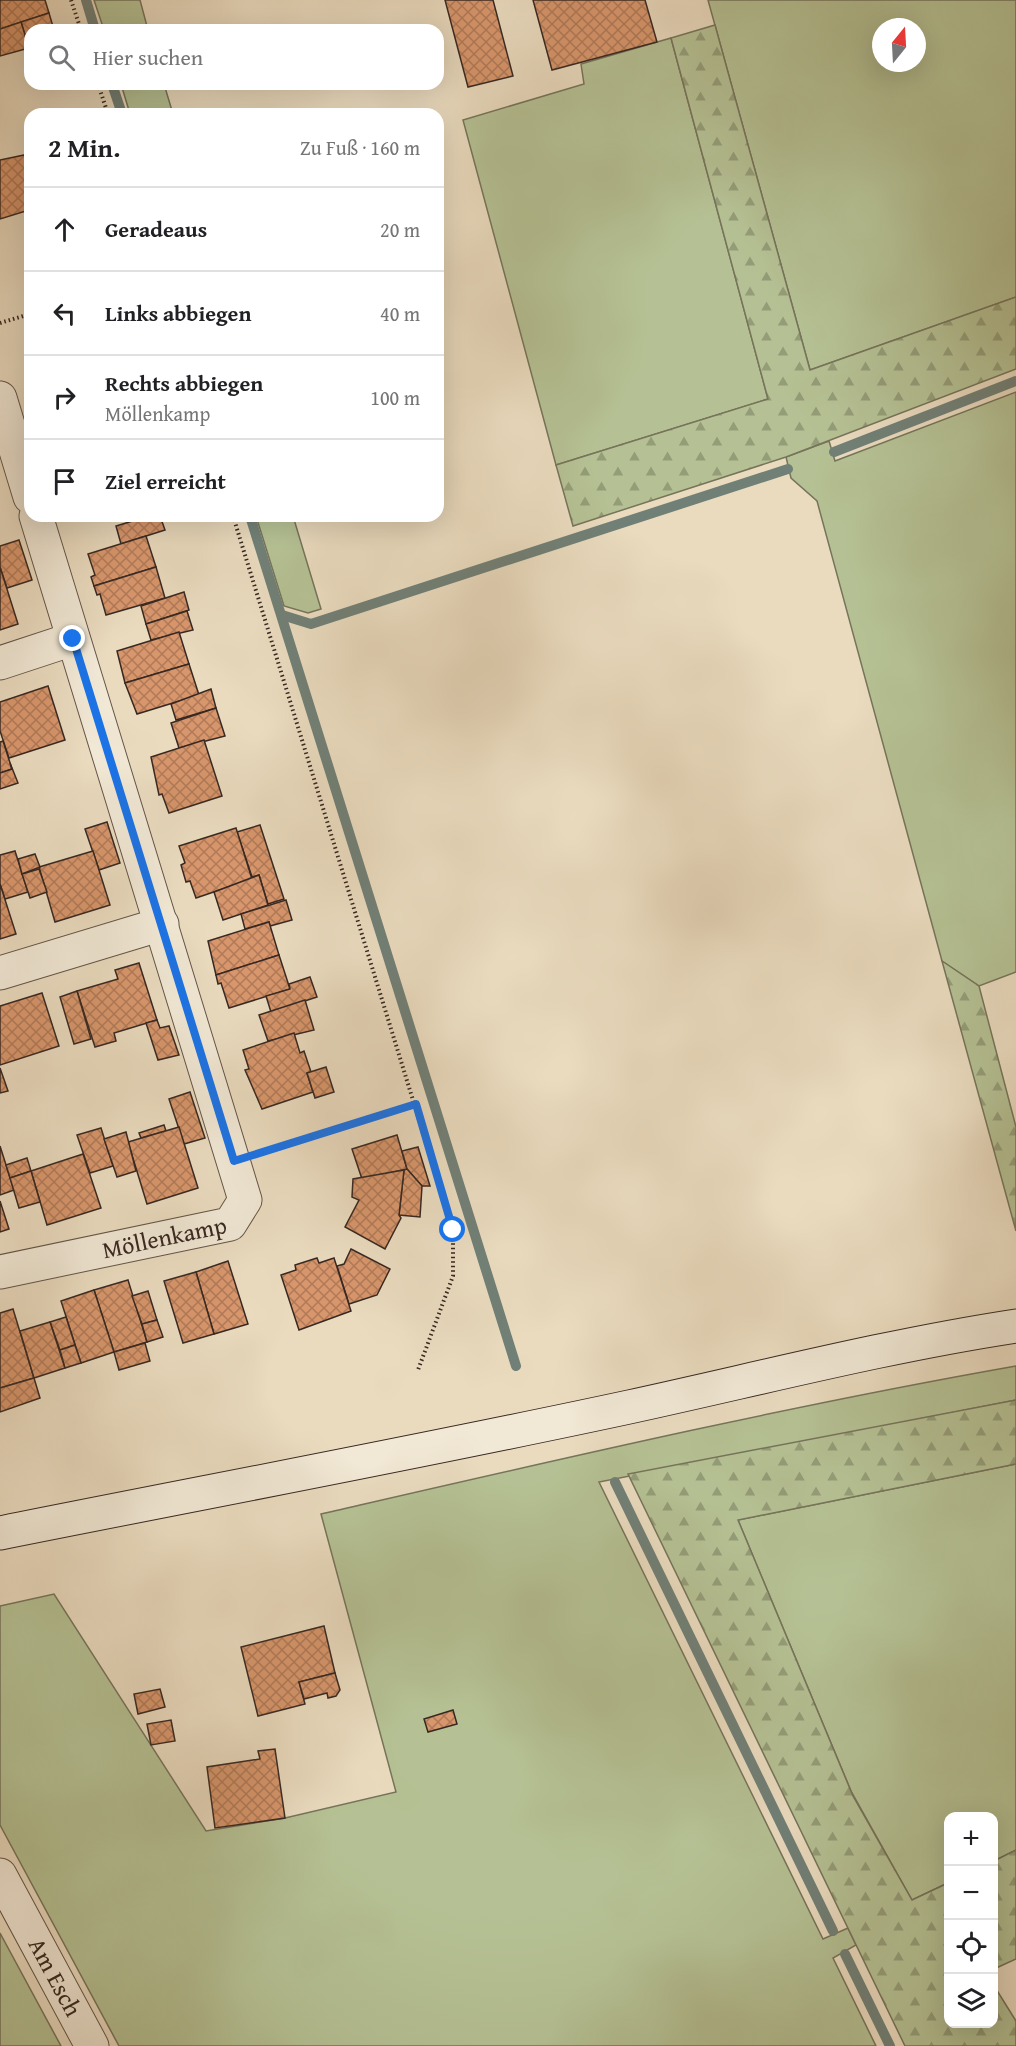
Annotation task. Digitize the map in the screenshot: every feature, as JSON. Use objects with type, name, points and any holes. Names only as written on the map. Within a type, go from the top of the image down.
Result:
[{"type":"street","points":[[0,398],[24,477]]},
{"type":"street","name":"Möllenkamp","points":[[0,1272],[230,1224],[245,1200],[38,522]]},
{"type":"street","points":[[0,663],[73,639]]},
{"type":"street","points":[[0,972],[162,924]]},
{"type":"street","points":[[0,1533],[630,1407],[844,1357],[1016,1326]]},
{"type":"street","name":"Am Esch","points":[[0,1875],[92,2046]]},
{"type":"path","points":[[71,0],[79,24]]},
{"type":"path","points":[[100,90],[106,108]]},
{"type":"path","points":[[0,323],[24,316]]},
{"type":"path","points":[[235,522],[453,1230],[453,1276],[418,1370]]},
{"type":"path","points":[[234,1161],[416,1104]]},
{"type":"green space","points":[[94,0],[140,0],[146,24],[102,24]]},
{"type":"green space","points":[[708,0],[1016,0],[1016,297],[810,370]]},
{"type":"green space","points":[[715,25],[810,370],[1016,297],[1016,369],[786,457],[573,526],[556,465],[768,399],[671,38]]},
{"type":"green space","points":[[671,38],[768,399],[556,465],[463,120],[584,84],[581,64]]},
{"type":"green space","points":[[123,90],[166,90],[171,108],[128,108]]},
{"type":"green space","points":[[1016,392],[1016,972],[979,986],[942,961],[817,501],[791,478],[786,457],[829,441],[835,461]]},
{"type":"green space","points":[[258,522],[295,522],[321,609],[308,613],[284,606]]},
{"type":"green space","points":[[942,961],[979,986],[1016,1127],[1016,1231]]},
{"type":"green space","points":[[1016,1366],[1016,1400],[599,1482],[823,1939],[848,1928],[856,1945],[833,1958],[876,2046],[119,2046],[0,1825],[0,1606],[54,1594],[206,1831],[285,1818],[396,1792],[321,1514],[755,1417]]},
{"type":"green space","points":[[1016,1400],[1016,1464],[738,1520],[853,1796],[912,1900],[944,1885],[944,2028],[998,2028],[998,1992],[1016,2021],[1016,2046],[905,2046],[628,1474]]},
{"type":"green space","points":[[1016,1464],[1016,1850],[998,1859],[998,1812],[944,1812],[944,1885],[912,1900],[851,1791],[738,1520]]},
{"type":"green space","points":[[1016,1850],[1016,1959],[998,1967],[998,1866],[998,1859]]},
{"type":"green space","points":[[0,1933],[61,2046],[0,2046]]},
{"type":"building","points":[[0,0],[45,0],[49,13],[0,29]]},
{"type":"building","points":[[445,0],[493,0],[513,76],[468,87]]},
{"type":"building","points":[[533,0],[645,0],[657,42],[552,70]]},
{"type":"building","points":[[49,13],[52,24],[24,24],[24,32],[21,22]]},
{"type":"building","points":[[21,22],[24,32],[24,49],[0,56],[0,29]]},
{"type":"building","points":[[24,155],[24,212],[0,219],[0,160]]},
{"type":"building","points":[[129,522],[162,522],[165,530],[121,544],[116,526]]},
{"type":"building","points":[[146,536],[156,567],[94,586],[91,577],[95,575],[88,554]]},
{"type":"building","points":[[19,540],[32,580],[7,588],[0,567],[0,546]]},
{"type":"building","points":[[0,567],[18,624],[0,630]]},
{"type":"building","points":[[156,567],[165,598],[106,615],[100,594],[97,595],[94,586]]},
{"type":"building","points":[[184,592],[189,610],[146,624],[141,606]]},
{"type":"building","points":[[187,611],[193,630],[151,640],[146,624]]},
{"type":"building","points":[[179,632],[189,664],[125,683],[117,651]]},
{"type":"building","points":[[189,664],[199,695],[137,714],[125,683]]},
{"type":"building","points":[[48,686],[65,740],[9,758],[0,731],[0,702]]},
{"type":"building","points":[[211,689],[216,708],[176,720],[171,704]]},
{"type":"building","points":[[216,708],[225,736],[179,748],[171,723]]},
{"type":"building","points":[[204,740],[222,796],[169,813],[162,794],[159,795],[151,757]]},
{"type":"building","points":[[3,741],[12,769],[0,773],[0,742]]},
{"type":"building","points":[[10,763],[18,783],[0,789],[0,773],[12,769]]},
{"type":"building","points":[[107,822],[120,863],[99,870],[85,829]]},
{"type":"building","points":[[260,825],[284,899],[268,904],[259,875],[252,877],[237,832]]},
{"type":"building","points":[[236,828],[252,879],[196,898],[190,881],[186,882],[181,865],[185,863],[179,846]]},
{"type":"building","points":[[15,851],[28,892],[5,899],[0,884],[0,855]]},
{"type":"building","points":[[93,851],[110,905],[55,922],[39,867]]},
{"type":"building","points":[[35,854],[40,867],[22,874],[18,859]]},
{"type":"building","points":[[39,869],[47,892],[30,898],[22,874]]},
{"type":"building","points":[[259,875],[268,905],[223,920],[214,892]]},
{"type":"building","points":[[0,884],[16,934],[0,939]]},
{"type":"building","points":[[286,900],[292,920],[270,926],[269,922],[245,929],[241,914]]},
{"type":"building","points":[[269,922],[279,955],[216,975],[208,941]]},
{"type":"building","points":[[279,955],[290,989],[229,1008],[216,975]]},
{"type":"building","points":[[139,963],[157,1020],[114,1033],[116,1041],[95,1047],[77,991],[118,979],[115,970]]},
{"type":"building","points":[[310,977],[317,997],[271,1012],[266,996],[290,989],[289,984]]},
{"type":"building","points":[[77,991],[91,1039],[74,1044],[60,997]]},
{"type":"building","points":[[42,993],[59,1046],[0,1065],[0,1006]]},
{"type":"building","points":[[305,1000],[314,1030],[268,1041],[259,1015]]},
{"type":"building","points":[[157,1020],[160,1028],[169,1026],[179,1055],[158,1060],[146,1023]]},
{"type":"building","points":[[294,1033],[300,1053],[304,1051],[311,1072],[307,1073],[313,1092],[262,1109],[245,1070],[249,1069],[243,1050]]},
{"type":"building","points":[[326,1067],[334,1092],[315,1098],[307,1073]]},
{"type":"building","points":[[0,1068],[8,1091],[0,1093]]},
{"type":"building","points":[[190,1092],[205,1138],[184,1144],[169,1099]]},
{"type":"building","points":[[164,1125],[166,1131],[141,1138],[139,1133]]},
{"type":"building","points":[[179,1127],[198,1188],[147,1204],[128,1142]]},
{"type":"building","points":[[101,1128],[113,1166],[90,1173],[77,1135]]},
{"type":"building","points":[[126,1132],[136,1171],[117,1177],[104,1139]]},
{"type":"building","points":[[397,1135],[407,1169],[362,1179],[352,1149]]},
{"type":"building","points":[[0,1146],[14,1190],[0,1195]]},
{"type":"building","points":[[418,1147],[430,1186],[422,1186],[407,1169],[402,1151]]},
{"type":"building","points":[[83,1154],[101,1208],[47,1225],[31,1171]]},
{"type":"building","points":[[27,1158],[31,1171],[10,1178],[6,1165]]},
{"type":"building","points":[[407,1169],[422,1186],[420,1217],[399,1215],[404,1170]]},
{"type":"building","points":[[404,1170],[399,1215],[401,1218],[385,1249],[345,1227],[359,1200],[352,1197],[353,1179]]},
{"type":"building","points":[[31,1171],[40,1202],[19,1208],[10,1178]]},
{"type":"building","points":[[0,1201],[9,1229],[0,1232]]},
{"type":"building","points":[[351,1249],[390,1269],[377,1295],[349,1304],[337,1266],[344,1264]]},
{"type":"building","points":[[317,1258],[319,1263],[334,1258],[351,1311],[299,1330],[281,1275],[296,1270],[295,1265]]},
{"type":"building","points":[[228,1261],[248,1324],[214,1334],[196,1272]]},
{"type":"building","points":[[196,1272],[214,1334],[183,1343],[164,1281]]},
{"type":"building","points":[[128,1280],[147,1342],[114,1352],[94,1290]]},
{"type":"building","points":[[94,1290],[114,1352],[81,1363],[61,1301]]},
{"type":"building","points":[[148,1291],[157,1320],[142,1324],[132,1296]]},
{"type":"building","points":[[13,1309],[34,1378],[0,1388],[0,1313]]},
{"type":"building","points":[[66,1317],[75,1345],[60,1350],[50,1322]]},
{"type":"building","points":[[157,1320],[163,1337],[147,1342],[142,1324]]},
{"type":"building","points":[[50,1322],[65,1368],[34,1378],[20,1331]]},
{"type":"building","points":[[145,1343],[150,1361],[119,1370],[114,1352]]},
{"type":"building","points":[[75,1345],[81,1363],[65,1368],[60,1350]]},
{"type":"building","points":[[34,1378],[40,1398],[0,1412],[0,1388]]},
{"type":"building","points":[[324,1626],[335,1673],[299,1682],[305,1704],[258,1716],[241,1647]]},
{"type":"building","points":[[335,1673],[340,1690],[336,1696],[328,1698],[327,1693],[304,1699],[299,1682]]},
{"type":"building","points":[[160,1689],[165,1707],[138,1714],[134,1694]]},
{"type":"building","points":[[453,1710],[457,1724],[428,1732],[424,1719]]},
{"type":"building","points":[[171,1720],[175,1741],[151,1745],[147,1724]]},
{"type":"building","points":[[275,1749],[285,1818],[215,1828],[207,1767],[260,1759],[258,1751]]},
{"type":"waterway","points":[[86,0],[93,24]]},
{"type":"waterway","points":[[114,90],[120,108]]},
{"type":"waterway","points":[[834,452],[1016,381]]},
{"type":"waterway","points":[[282,615],[311,624],[788,469]]},
{"type":"waterway","points":[[252,522],[516,1366]]},
{"type":"waterway","points":[[615,1482],[833,1931]]},
{"type":"waterway","points":[[845,1954],[890,2046]]},
{"type":"route","points":[[73,639],[234,1161],[416,1104],[453,1230]]}]
